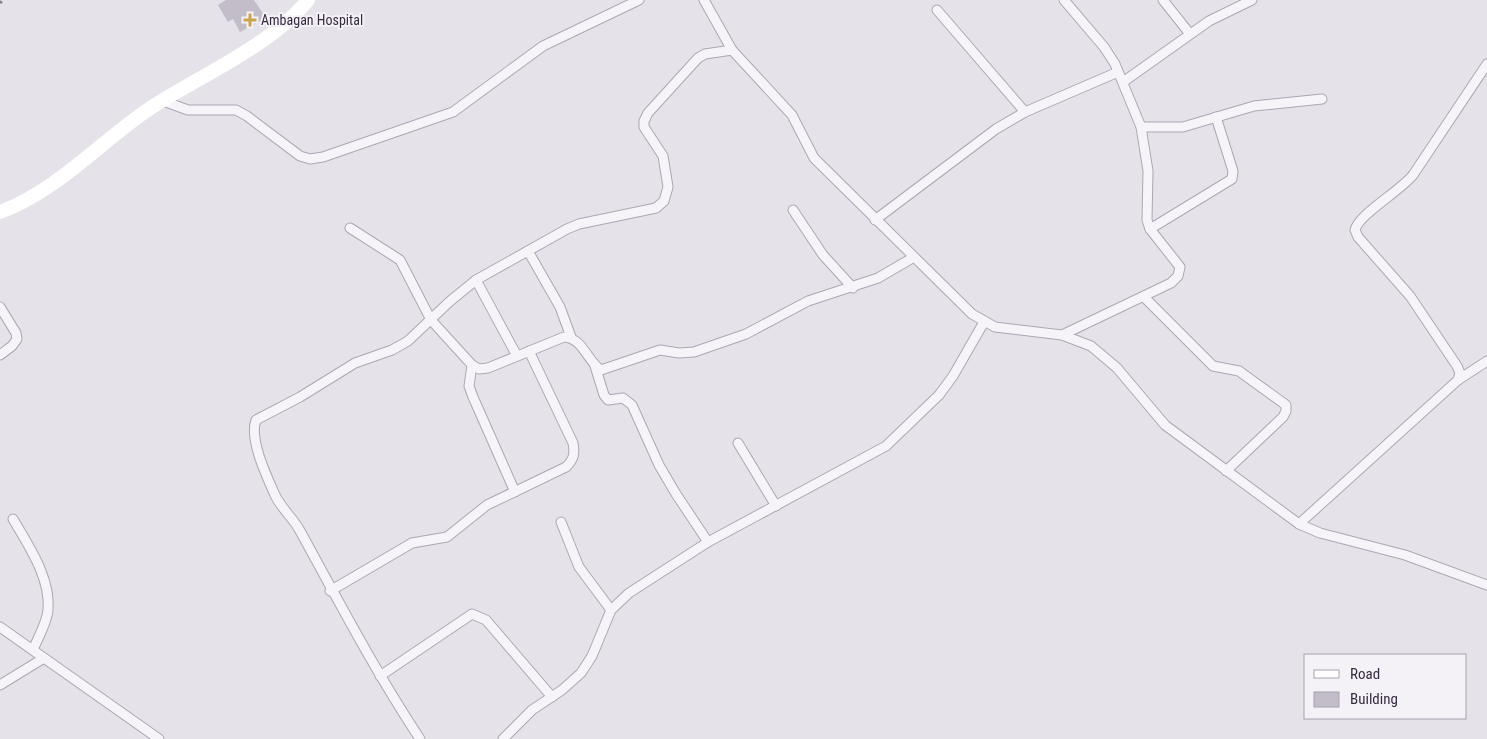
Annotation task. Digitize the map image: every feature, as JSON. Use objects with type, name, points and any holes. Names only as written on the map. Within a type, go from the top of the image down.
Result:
[{"type":"main road","points":[[0,212],[32,197],[125,127],[270,34],[290,19],[308,0]]},
{"type":"street","points":[[163,101],[188,110],[236,110],[247,116],[300,156],[316,159],[453,112],[543,46],[625,3],[640,0]]},
{"type":"street","points":[[704,0],[732,50],[792,115],[814,158],[972,314],[995,327],[1062,335],[1078,340],[1105,356],[1165,425],[1299,524],[1320,533],[1405,555],[1487,585]]},
{"type":"street","points":[[1062,335],[1171,283],[1178,276],[1180,267],[1150,229],[1145,208],[1147,159],[1141,127],[1123,82],[1104,47],[1064,0]]},
{"type":"street","points":[[1163,0],[1190,34]]},
{"type":"street","points":[[1123,82],[1209,21],[1251,0]]},
{"type":"street","points":[[937,10],[1025,112]]},
{"type":"street","points":[[420,739],[330,591],[298,527],[275,496],[255,441],[253,429],[256,420],[266,413],[300,397],[356,363],[392,350],[408,341],[449,302],[476,280],[528,251],[579,224],[645,212],[656,208],[664,201],[668,187],[662,156],[644,128],[644,121],[648,113],[698,58],[705,54],[732,50]]},
{"type":"street","points":[[1458,380],[1460,373],[1457,366],[1417,306],[1358,237],[1355,230],[1362,217],[1400,189],[1413,175],[1487,64]]},
{"type":"street","points":[[875,220],[996,129],[1025,112],[1118,72]]},
{"type":"street","points":[[1141,127],[1183,128],[1254,106],[1322,99]]},
{"type":"street","points":[[1150,229],[1232,179],[1233,171],[1216,117]]},
{"type":"street","points":[[793,210],[823,255],[853,288]]},
{"type":"street","points":[[350,228],[400,260],[431,320],[472,365],[480,369],[488,368],[564,337],[571,337],[577,341],[594,366],[604,395],[608,400],[624,398],[632,405],[664,472],[708,542]]},
{"type":"street","points":[[528,251],[560,307],[571,337]]},
{"type":"street","points":[[594,366],[601,370],[608,369],[660,350],[679,353],[694,352],[756,330],[808,301],[853,288],[878,278],[914,257]]},
{"type":"street","points":[[476,280],[517,356]]},
{"type":"street","points":[[1144,297],[1213,366],[1239,371],[1286,405],[1283,417],[1226,471]]},
{"type":"street","points":[[0,307],[16,333],[17,339],[12,346],[0,355]]},
{"type":"street","points":[[503,739],[532,710],[562,690],[588,664],[611,610],[629,593],[708,542],[886,446],[939,395],[953,376],[984,322]]},
{"type":"street","points":[[330,591],[412,543],[447,537],[478,511],[566,467],[573,461],[575,453],[573,443],[529,351]]},
{"type":"street","points":[[1299,524],[1458,380],[1487,361]]},
{"type":"street","points":[[472,365],[469,378],[473,397],[515,492]]},
{"type":"street","points":[[738,443],[776,506]]},
{"type":"street","points":[[13,519],[40,570],[48,599],[46,620],[33,650]]},
{"type":"street","points":[[560,522],[579,567],[611,610]]},
{"type":"street","points":[[380,676],[472,614],[486,620],[552,697]]},
{"type":"street","points":[[0,627],[159,739]]},
{"type":"street","points":[[0,685],[44,658]]},
{"type":"building","points":[[226,0],[254,0],[266,18],[240,32],[233,19],[228,22],[218,5]]},
{"type":"railway","points":[[0,3],[3,0]]},
{"type":"place","name":"Ambagan Hospital","points":[[250,20]]}]
